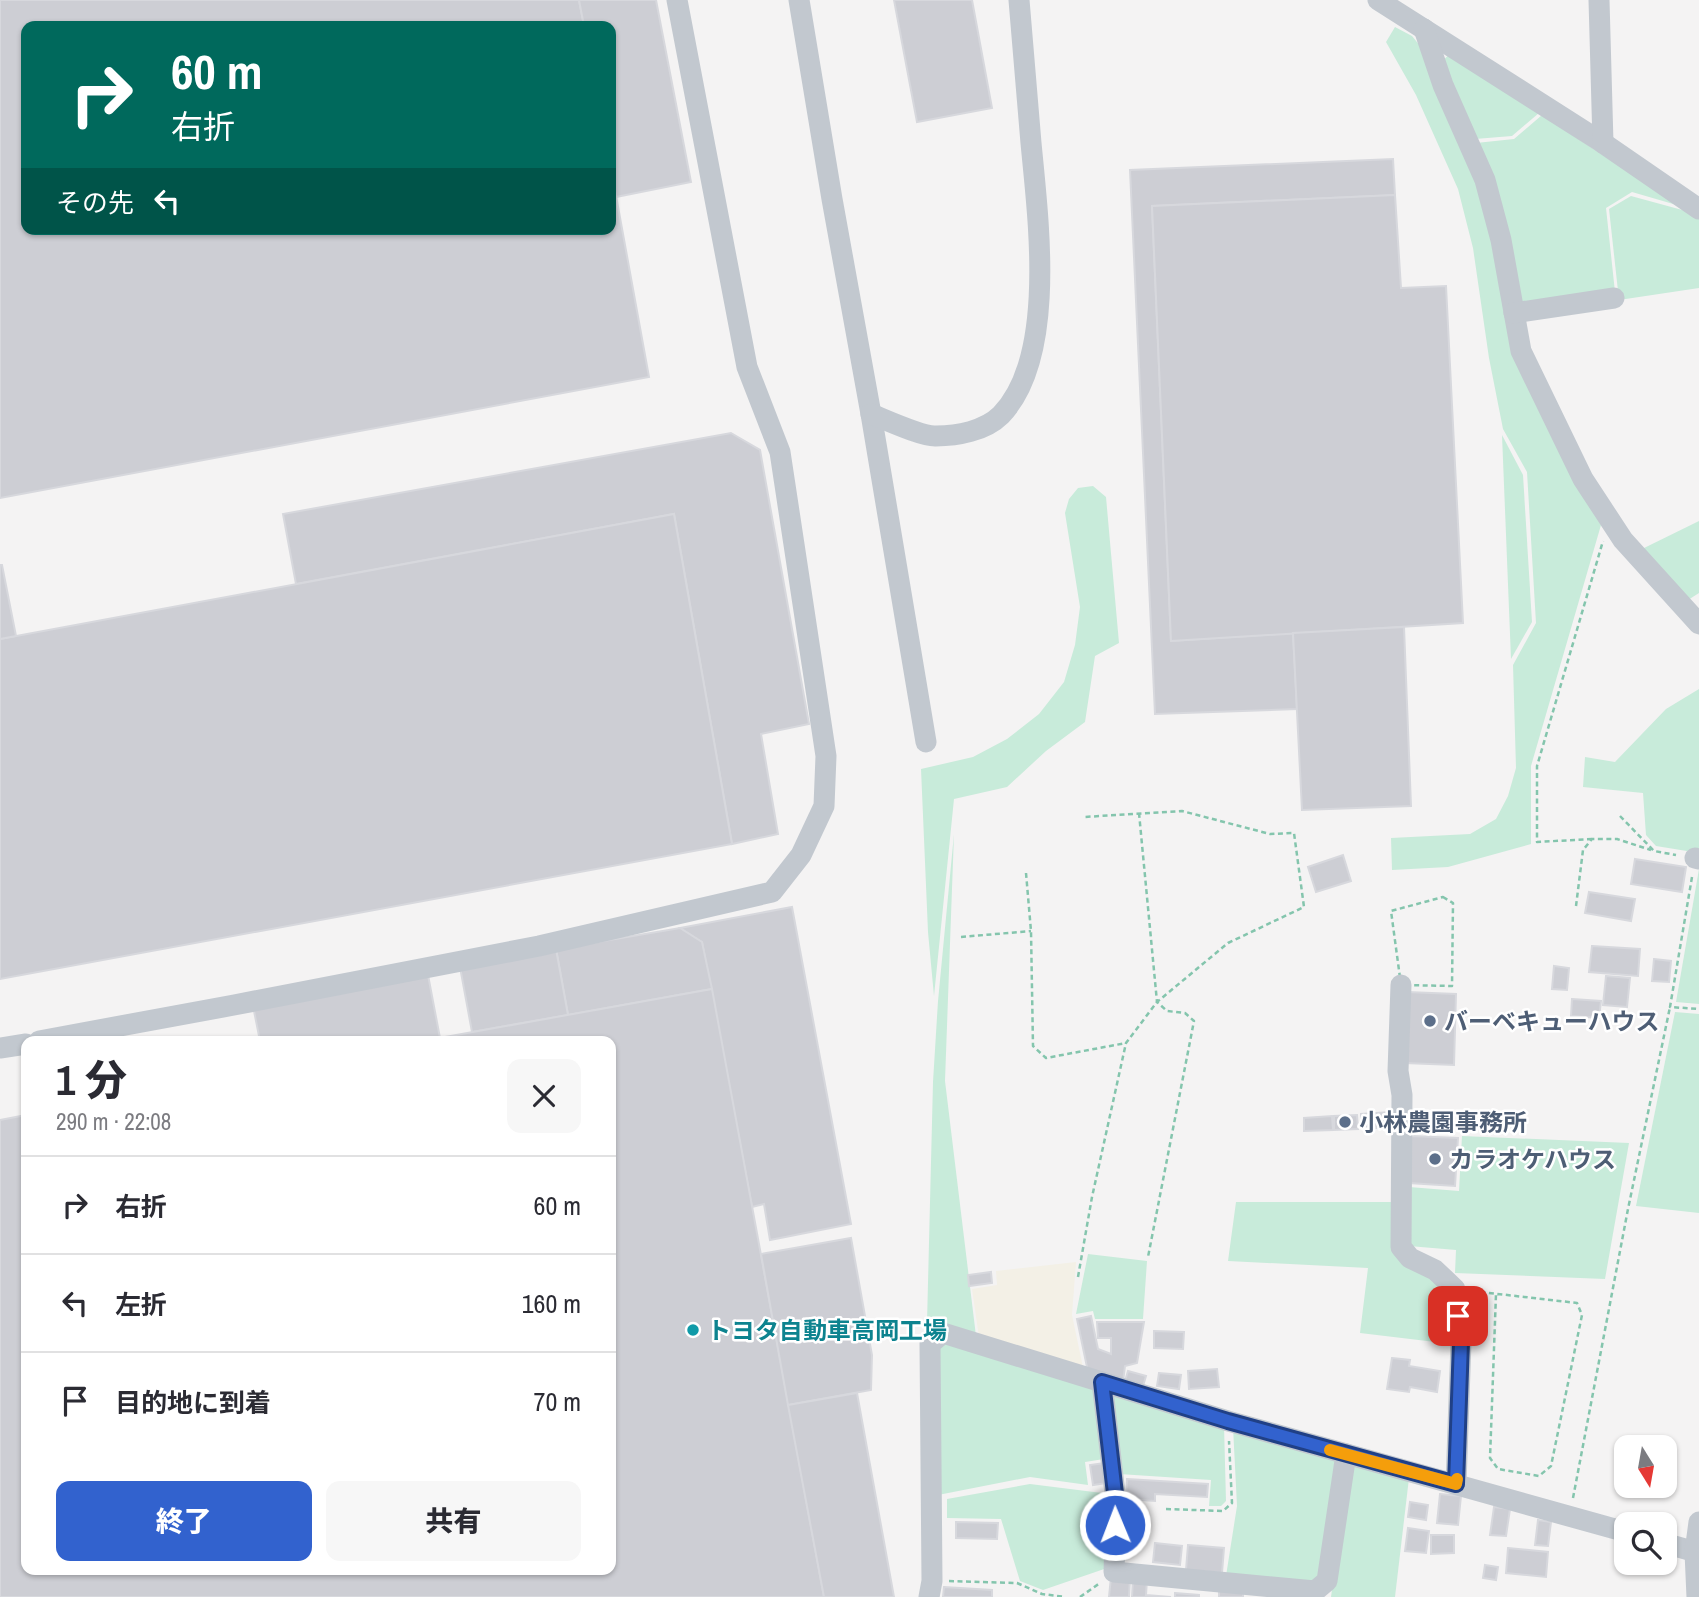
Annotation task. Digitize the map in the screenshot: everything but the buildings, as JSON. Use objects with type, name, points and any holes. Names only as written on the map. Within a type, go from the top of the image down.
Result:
[{"type":"street","points":[[66,1036],[539,946],[772,892],[801,855],[824,806],[826,756],[779,452],[747,367],[677,0]]},
{"type":"street","points":[[799,0],[926,742]]},
{"type":"street","points":[[871,414],[933,437],[961,434],[987,425],[1000,416],[1016,394],[1028,369],[1037,316],[1040,255],[1019,0]]},
{"type":"street","points":[[1378,0],[1603,143],[1699,208]]},
{"type":"street","points":[[1599,0],[1603,143]]},
{"type":"street","points":[[1424,29],[1443,85],[1485,180],[1501,240],[1521,351],[1583,479],[1609,519],[1623,540],[1699,624]]},
{"type":"street","points":[[1514,313],[1614,298]]},
{"type":"street","points":[[1401,985],[1398,1071],[1402,1095],[1401,1247],[1410,1258],[1435,1270],[1455,1290],[1461,1342],[1456,1484]]},
{"type":"street","points":[[0,1048],[21,1045]]},
{"type":"street","points":[[930,1589],[930,1344],[943,1333],[1228,1421],[1614,1528]]},
{"type":"street","points":[[1102,1382],[1116,1502],[1114,1572],[1315,1591],[1327,1581],[1346,1454]]},
{"type":"street","points":[[1697,1597],[1699,1522]]},
{"type":"street","points":[[1677,1547],[1697,1553]]},
{"type":"path","points":[[1570,1515],[1697,858],[1654,851],[1617,839],[1537,842],[1537,766],[1609,519]]},
{"type":"path","points":[[1078,1277],[1092,1197],[1126,1043],[1157,1002],[1227,943],[1304,907],[1294,833],[1270,834],[1182,811],[1084,817]]},
{"type":"path","points":[[1139,813],[1157,1002],[1167,1011],[1185,1013],[1194,1021],[1148,1257]]},
{"type":"path","points":[[1620,816],[1654,851]]},
{"type":"path","points":[[1576,906],[1583,850],[1592,839]]},
{"type":"path","points":[[1026,873],[1031,931],[1033,1046],[1046,1058],[1126,1043]]},
{"type":"path","points":[[1443,897],[1453,903],[1452,986],[1401,985],[1391,911],[1443,897]]},
{"type":"path","points":[[961,937],[1031,931]]},
{"type":"path","points":[[1670,1007],[1699,1009]]},
{"type":"path","points":[[1455,1290],[1496,1294],[1577,1303],[1583,1315],[1551,1466],[1539,1476],[1498,1469],[1490,1458],[1496,1294]]},
{"type":"path","points":[[1166,1509],[1223,1511],[1232,1503],[1228,1421]]},
{"type":"path","points":[[1080,1597],[1114,1572]]},
{"type":"path","points":[[930,1589],[1017,1583],[1042,1594],[1065,1597]]},
{"type":"green space","points":[[1395,27],[1412,36],[1421,47],[1478,184],[1494,241],[1512,354],[1601,525],[1531,766],[1531,844],[1448,867],[1392,870],[1391,838],[1470,834],[1496,819],[1508,796],[1516,768],[1513,665],[1536,623],[1527,472],[1503,429],[1489,358],[1473,248],[1458,189],[1416,95],[1386,42]]},
{"type":"green space","points":[[1451,53],[1539,113],[1512,136],[1475,139],[1442,61]]},
{"type":"green space","points":[[1542,115],[1680,206],[1632,192],[1606,208],[1615,292],[1519,307],[1476,143],[1514,139]]},
{"type":"green space","points":[[1631,196],[1699,217],[1699,288],[1619,300],[1609,209]]},
{"type":"green space","points":[[1502,435],[1523,475],[1532,622],[1511,659]]},
{"type":"green space","points":[[1093,486],[1106,497],[1119,643],[1095,656],[1085,722],[1046,751],[1007,787],[954,799],[934,996],[928,932],[921,769],[973,757],[1007,739],[1039,714],[1064,682],[1075,645],[1080,607],[1065,513],[1069,499],[1078,488]]},
{"type":"green space","points":[[1699,521],[1699,593],[1688,600],[1642,549]]},
{"type":"green space","points":[[1699,689],[1699,853],[1656,846],[1646,835],[1643,793],[1583,787],[1585,757],[1615,762],[1666,709]]},
{"type":"green space","points":[[954,834],[945,1081],[976,1336],[927,1323],[933,1082]]},
{"type":"green space","points":[[1699,869],[1699,1004],[1676,1002]]},
{"type":"green space","points":[[1675,1012],[1699,1014],[1699,1213],[1636,1206]]},
{"type":"green space","points":[[1462,1136],[1629,1143],[1605,1279],[1455,1273],[1456,1250],[1409,1246],[1409,1187],[1459,1191]]},
{"type":"green space","points":[[1236,1202],[1394,1202],[1393,1247],[1433,1276],[1449,1293],[1452,1344],[1360,1333],[1368,1268],[1228,1261]]},
{"type":"green space","points":[[1088,1254],[1147,1261],[1143,1319],[1095,1319],[1093,1311],[1076,1314]]},
{"type":"green space","points":[[945,1343],[1095,1389],[1104,1459],[1085,1462],[1088,1485],[1030,1477],[938,1495],[938,1347]]},
{"type":"green space","points":[[1109,1391],[1224,1425],[1226,1501],[1221,1506],[1209,1506],[1211,1480],[1119,1474]]},
{"type":"green space","points":[[1233,1427],[1340,1459],[1322,1577],[1313,1585],[1226,1576],[1237,1506]]},
{"type":"green space","points":[[1350,1462],[1409,1478],[1395,1597],[1331,1597]]},
{"type":"green space","points":[[1030,1484],[1110,1494],[1110,1567],[1043,1590],[1020,1581],[1001,1519],[947,1518],[947,1499]]},
{"type":"sand","points":[[1076,1262],[1072,1315],[1084,1372],[979,1337],[972,1289],[997,1285],[996,1271]]},
{"type":"slow traffic","points":[[1330,1450],[1456,1484],[1457,1479]]},
{"type":"place","name":"バーベキューハウス","points":[[1430,1021]]},
{"type":"place","name":"小林農園事務所","points":[[1345,1122]]},
{"type":"place","name":"カラオケハウス","points":[[1435,1159]]},
{"type":"place","name":"トヨタ自動車高岡工場","points":[[693,1330]]},
{"type":"route","points":[[1115,1525],[1116,1502],[1102,1382],[1228,1421],[1456,1484],[1461,1342],[1458,1316]]}]
